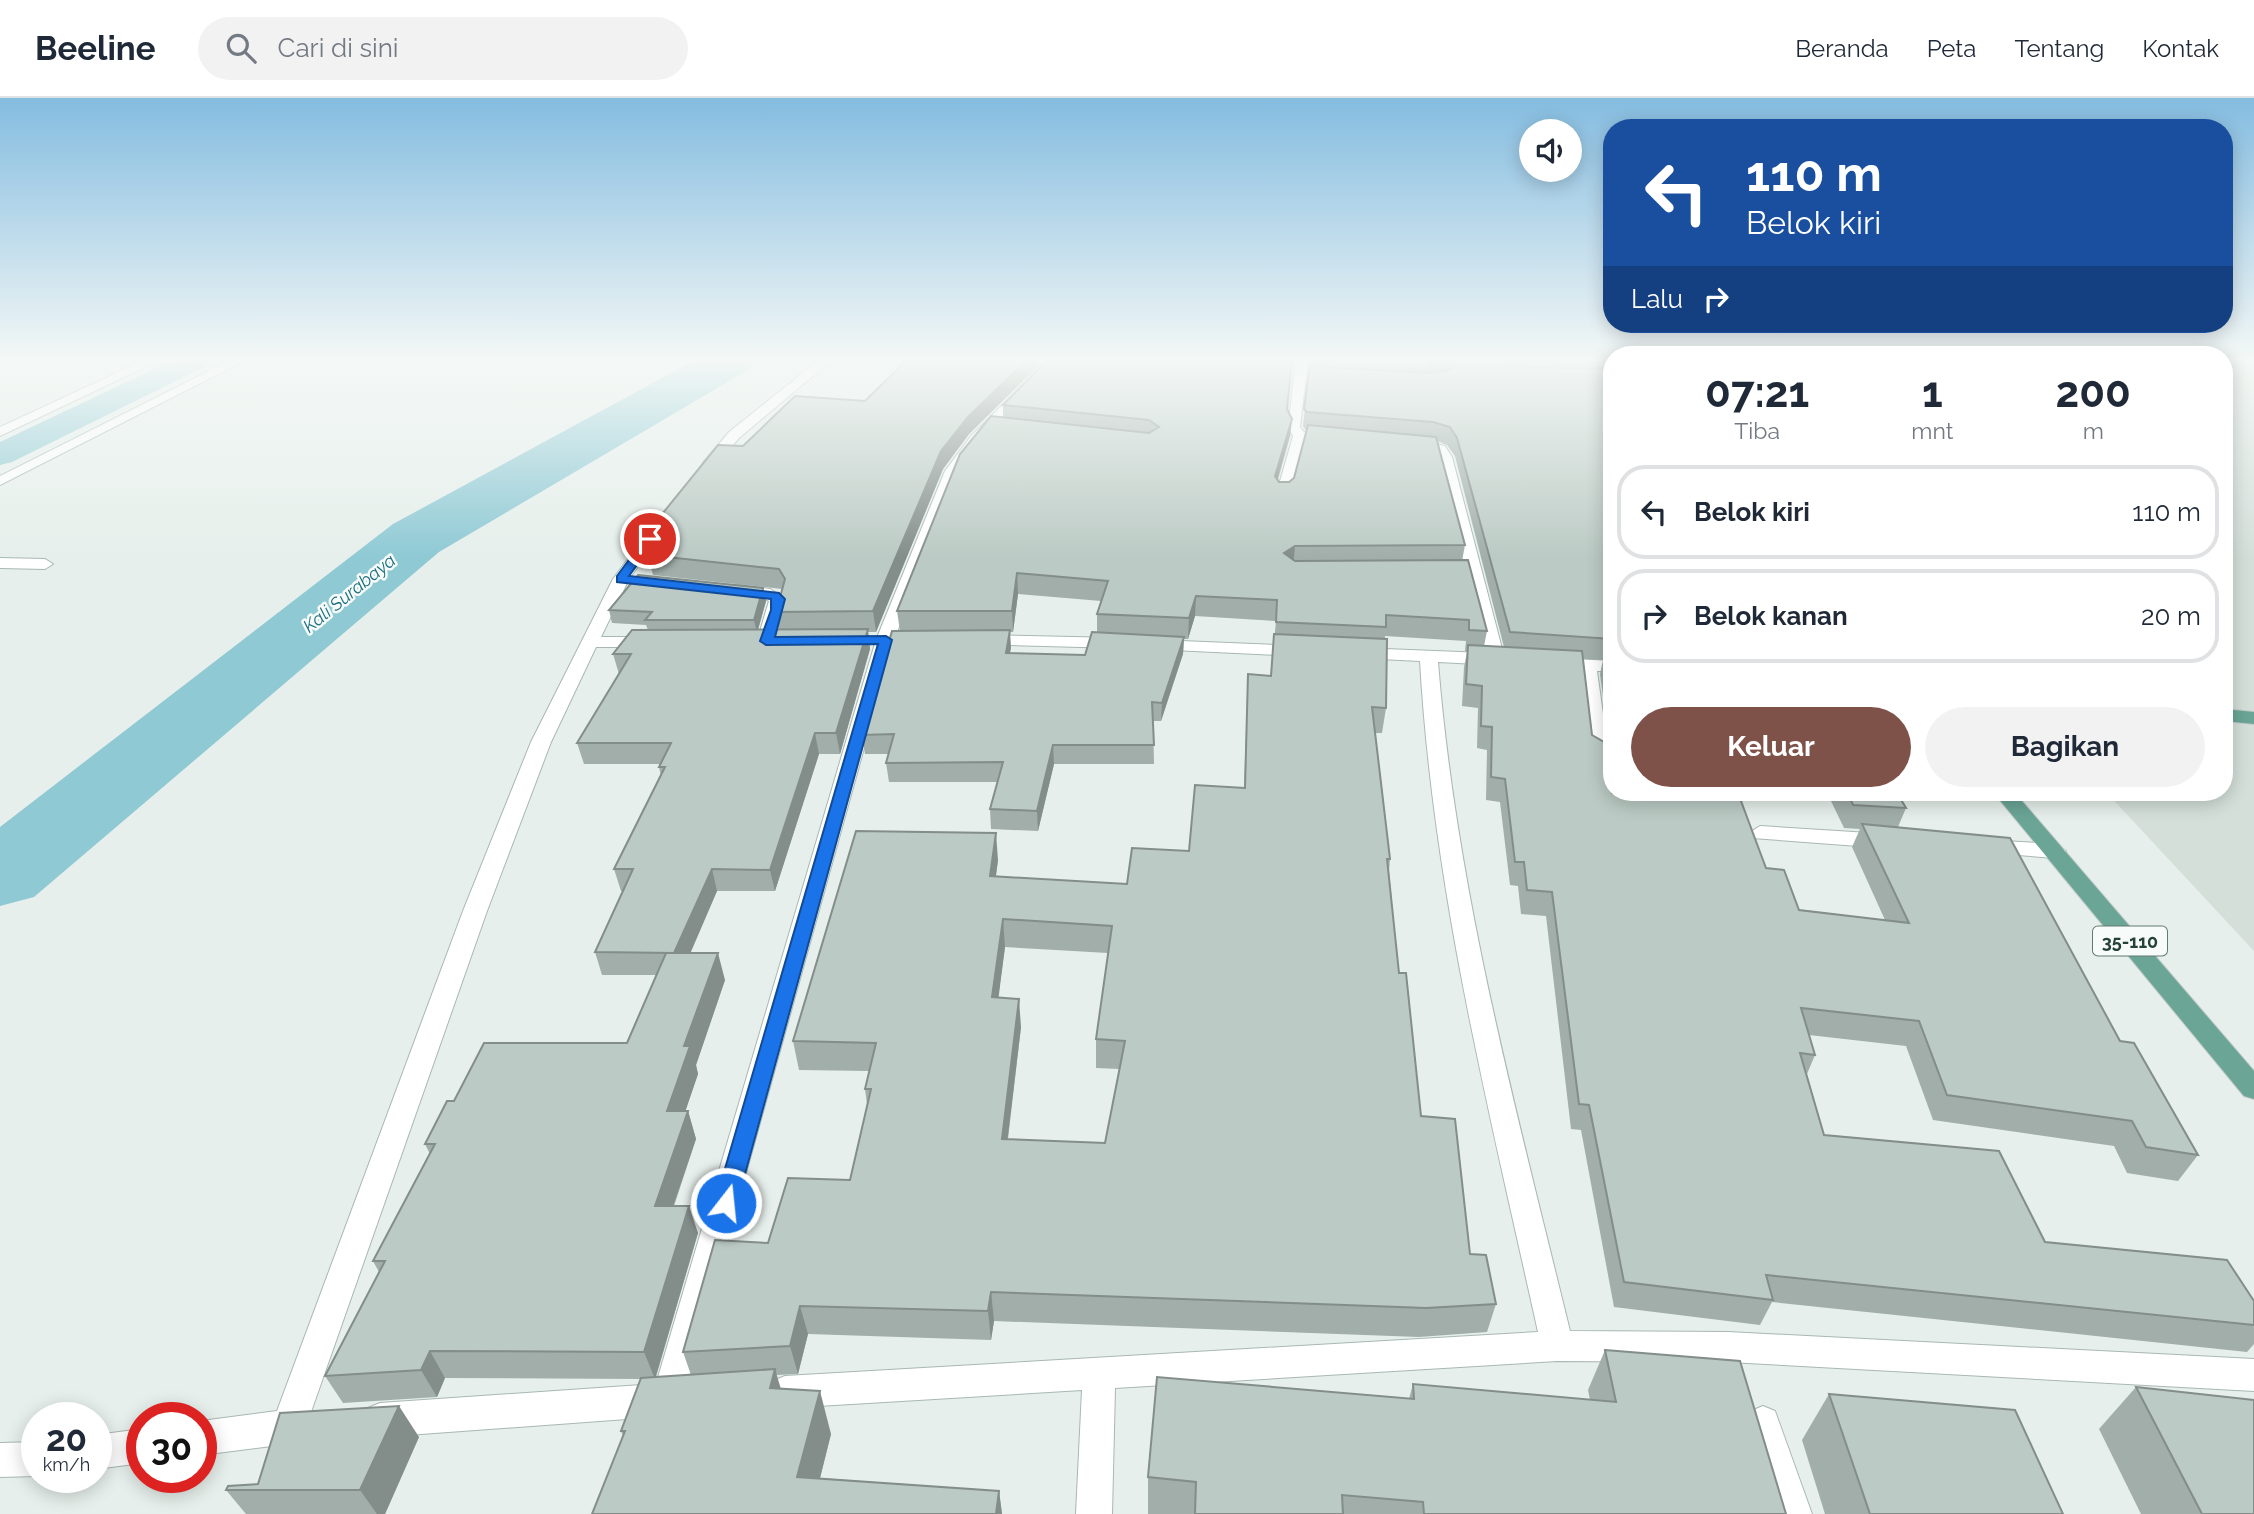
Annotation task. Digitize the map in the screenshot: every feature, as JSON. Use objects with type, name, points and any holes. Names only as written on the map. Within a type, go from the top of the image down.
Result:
[{"type":"main road","points":[[2233,716],[2254,718]]},
{"type":"main road","name":"35-110","points":[[2011,801],[2254,1089]]},
{"type":"street","points":[[0,481],[109,426]]},
{"type":"street","points":[[695,481],[745,426]]},
{"type":"street","points":[[217,1436],[288,1426],[682,1399],[886,640],[951,471],[997,426]]},
{"type":"street","points":[[1283,495],[1300,436],[1294,426]]},
{"type":"street","points":[[1300,436],[1353,440]]},
{"type":"street","points":[[1346,653],[1503,660],[1468,573],[1445,457],[1440,449],[1430,446],[1394,442]]},
{"type":"street","points":[[277,1464],[288,1426],[475,911],[541,742],[621,579],[679,500]]},
{"type":"street","points":[[0,563],[45,564]]},
{"type":"street","points":[[621,579],[647,582]]},
{"type":"street","points":[[725,589],[764,592],[778,599],[766,641]]},
{"type":"street","points":[[969,640],[1318,651]]},
{"type":"street","points":[[588,642],[670,641]]},
{"type":"street","points":[[1429,656],[1436,759],[1453,869],[1488,1048],[1558,1346]]},
{"type":"street","points":[[1535,662],[1603,666]]},
{"type":"street","points":[[1587,665],[1600,757]]},
{"type":"street","points":[[1760,833],[1907,842]]},
{"type":"street","points":[[1961,845],[2055,851]]},
{"type":"street","points":[[752,1394],[1558,1346],[1728,1347],[2254,1375]]},
{"type":"street","points":[[1094,1514],[1099,1372]]},
{"type":"street","points":[[1763,1423],[1794,1514]]},
{"type":"street","points":[[0,1460],[21,1459]]},
{"type":"shaded area","points":[[2233,426],[2254,426],[2254,951],[2114,801],[2233,801]]},
{"type":"building","points":[[764,426],[961,426],[941,451],[873,611],[776,612],[785,579],[779,569],[648,555],[671,528],[650,529],[718,445],[743,446]]},
{"type":"building","points":[[983,426],[1085,426],[1149,433],[1159,427],[1290,426],[1275,476],[1279,482],[1289,482],[1294,478],[1308,426],[1436,437],[1465,545],[1295,546],[1284,553],[1295,561],[1468,560],[1487,631],[1469,630],[1469,620],[1386,615],[1386,627],[1276,622],[1277,600],[1196,596],[1189,618],[1097,614],[1108,581],[1017,573],[1012,611],[897,611],[960,454]]},
{"type":"building","points":[[1447,426],[1603,426],[1603,638],[1510,632],[1457,438]]},
{"type":"building","points":[[638,575],[763,588],[754,620],[645,620],[652,612],[609,610]]},
{"type":"building","points":[[868,629],[836,733],[815,733],[770,870],[712,869],[674,953],[595,952],[633,869],[614,869],[665,767],[659,767],[671,743],[577,743],[631,654],[613,654],[632,630]]},
{"type":"building","points":[[1010,630],[1006,653],[1085,655],[1092,632],[1184,637],[1162,703],[1152,702],[1154,745],[1053,745],[1037,811],[990,809],[1003,762],[886,763],[894,734],[862,735],[892,631]]},
{"type":"building","points":[[1274,634],[1387,639],[1386,708],[1372,707],[1390,859],[1387,859],[1399,973],[1406,973],[1421,1116],[1455,1119],[1470,1254],[1486,1255],[1496,1304],[1426,1308],[991,1292],[988,1311],[800,1306],[790,1346],[683,1352],[715,1240],[768,1243],[788,1178],[850,1180],[871,1089],[865,1089],[876,1043],[793,1041],[856,831],[996,833],[990,876],[1127,884],[1132,848],[1189,851],[1195,785],[1245,788],[1248,674],[1271,676]],"holes":[[[1003,919],[1112,926],[1096,1039],[1125,1041],[1105,1143],[1002,1139],[1019,999],[992,997]]]},
{"type":"building","points":[[1468,645],[1582,651],[1592,735],[1603,741],[1603,801],[1741,801],[1766,868],[1784,870],[1799,910],[1909,923],[1862,824],[2010,838],[2120,1041],[2134,1043],[2198,1155],[2146,1147],[2132,1121],[1947,1095],[1919,1021],[1801,1008],[1815,1055],[1800,1053],[1824,1135],[1999,1151],[2045,1242],[2227,1260],[2254,1301],[2254,1325],[1766,1275],[1773,1300],[1624,1282],[1589,1105],[1579,1104],[1552,892],[1527,890],[1524,862],[1515,862],[1505,779],[1491,777],[1492,727],[1481,726],[1482,686],[1466,684]]},
{"type":"building","points":[[1851,801],[1902,801],[1906,808],[1853,805]]},
{"type":"building","points":[[666,953],[718,953],[684,1046],[690,1046],[667,1111],[688,1111],[655,1206],[689,1206],[644,1352],[430,1351],[421,1370],[325,1376],[385,1261],[373,1261],[435,1144],[425,1144],[447,1101],[454,1101],[484,1043],[627,1043]]},
{"type":"building","points":[[1605,1350],[1740,1361],[1786,1514],[1424,1514],[1423,1502],[1342,1495],[1343,1514],[1195,1514],[1196,1482],[1148,1477],[1157,1377],[1414,1399],[1413,1384],[1616,1402]]},
{"type":"building","points":[[775,1369],[770,1388],[820,1391],[797,1477],[999,1491],[996,1514],[592,1514],[625,1431],[621,1431],[641,1378]]},
{"type":"building","points":[[2136,1387],[2254,1400],[2254,1514],[2202,1514]]},
{"type":"building","points":[[1829,1394],[2015,1410],[2063,1514],[1870,1514]]},
{"type":"building","points":[[399,1406],[360,1490],[226,1490],[228,1486],[258,1484],[280,1413]]},
{"type":"waterway","points":[[0,455],[60,426]]},
{"type":"waterway","name":"Kali Surabaya","points":[[0,875],[416,538],[614,426]]},
{"type":"route","points":[[650,539],[621,579],[774,595],[778,599],[777,610],[766,641],[886,640],[726,1203]]}]
